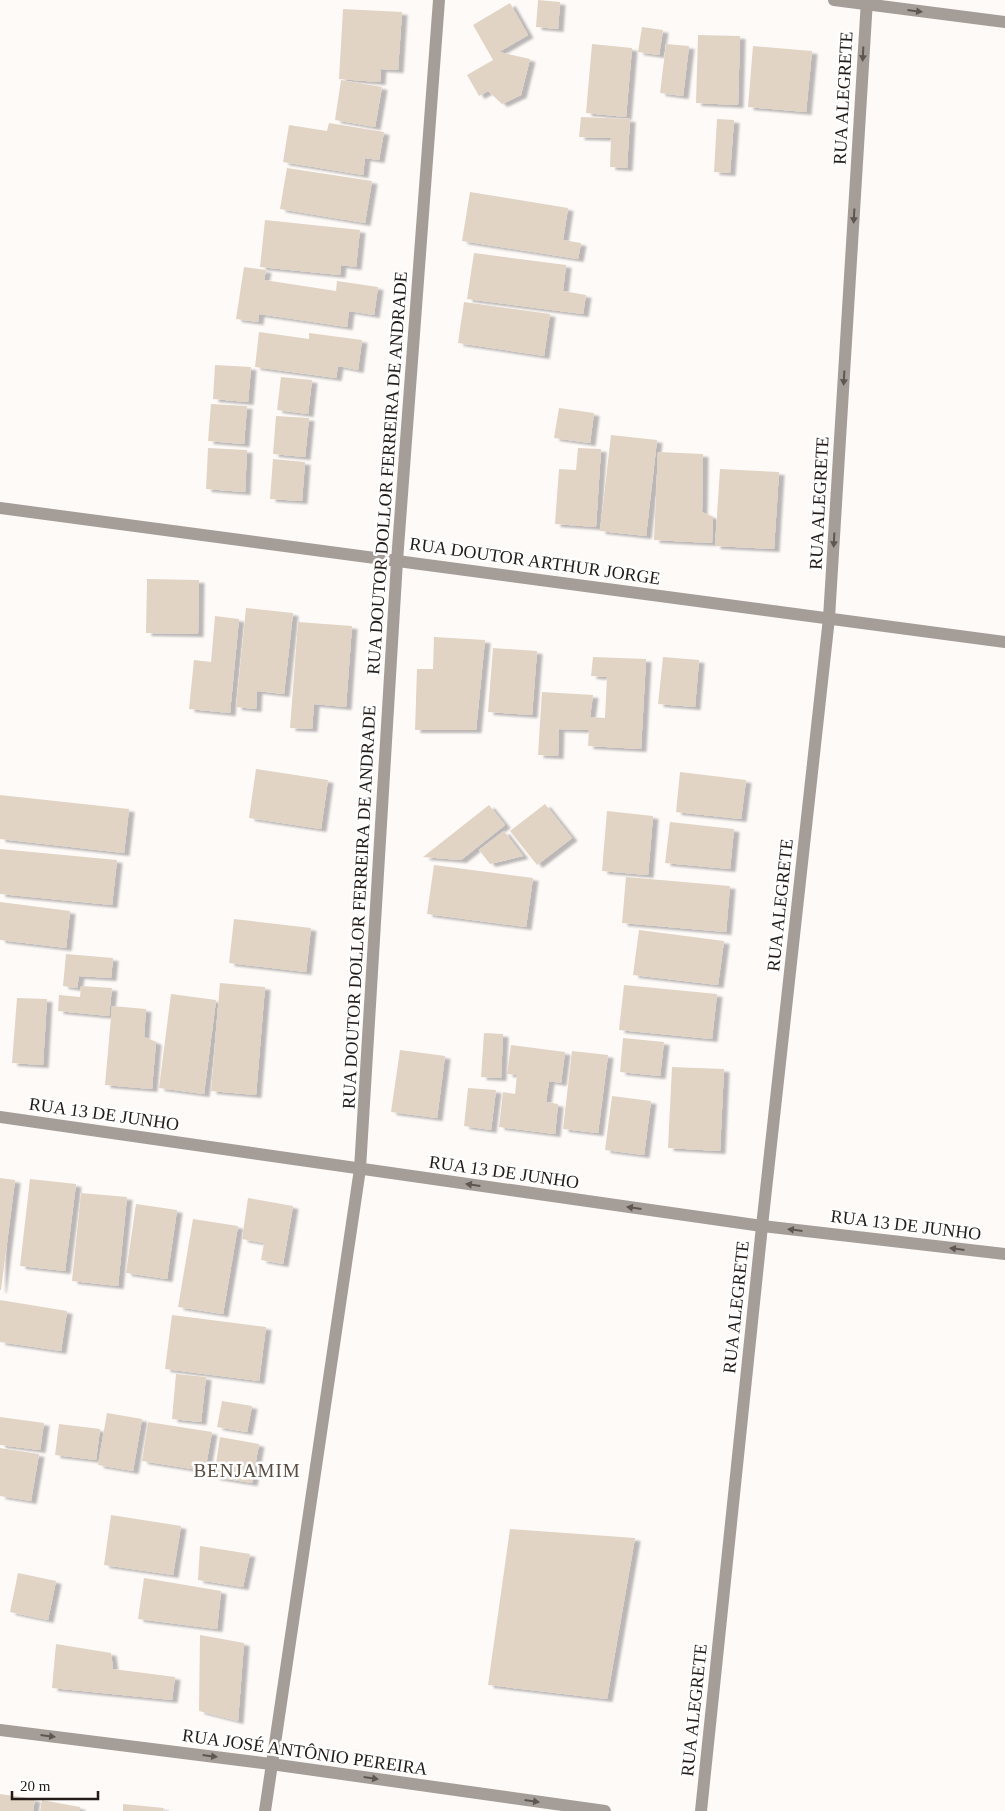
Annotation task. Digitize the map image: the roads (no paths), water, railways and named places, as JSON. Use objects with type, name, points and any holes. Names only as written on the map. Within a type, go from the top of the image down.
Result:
[{"type":"street","name":"RUA DOUTOR DOLLOR FERREIRA DE ANDRADE","points":[[265,1811],[360,1169],[397,561],[439,0]]},
{"type":"street","points":[[834,0],[867,2],[1005,22]]},
{"type":"street","name":"RUA ALEGRETE","points":[[701,1811],[762,1226],[829,618],[867,2]]},
{"type":"street","name":"RUA DOUTOR ARTHUR JORGE","points":[[0,508],[1005,642]]},
{"type":"street","name":"RUA 13 DE JUNHO","points":[[0,1117],[762,1226],[1005,1254]]},
{"type":"street","name":"RUA JOSÉ ANTÔNIO PEREIRA","points":[[0,1730],[271,1764],[605,1811]]},
{"type":"district","name":"BENJAMIM","points":[[247,1470]]}]
